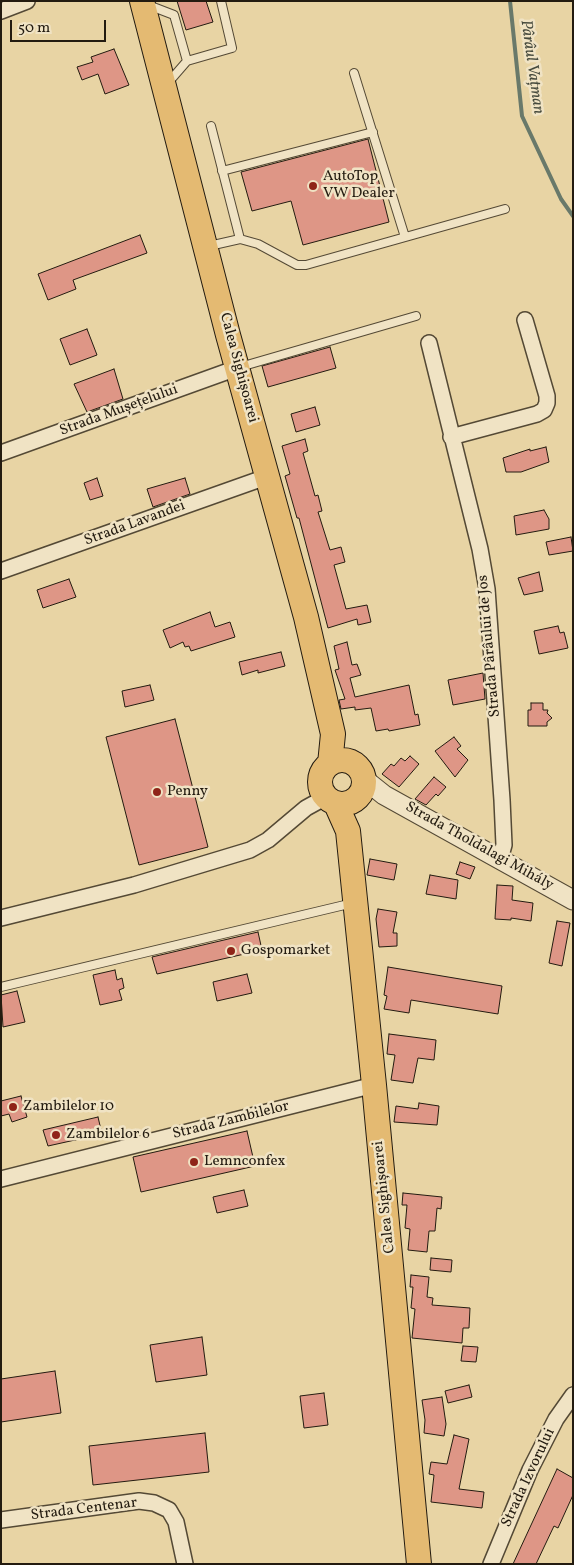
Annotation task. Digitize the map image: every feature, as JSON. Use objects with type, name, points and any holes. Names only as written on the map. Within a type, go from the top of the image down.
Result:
[{"type":"highway","name":"Calea Sighișoarei","points":[[142,2],[306,618],[339,762],[361,771],[344,796],[374,1084],[419,1564]]},
{"type":"highway","points":[[339,762],[322,773],[344,796]]},
{"type":"street","points":[[1,11],[27,1]]},
{"type":"street","points":[[451,436],[537,414],[544,410],[547,403],[546,396],[526,320]]},
{"type":"street","name":"Strada Pârâului de Jos","points":[[428,343],[480,550],[487,589],[502,800],[504,845],[500,858]]},
{"type":"street","name":"Strada Mușețelului","points":[[1,453],[238,368]]},
{"type":"street","name":"Strada Lavandei","points":[[1,572],[269,476]]},
{"type":"street","points":[[1,918],[134,885],[237,855],[268,840],[344,796]]},
{"type":"street","name":"Strada Tholdalagi Mihály","points":[[344,796],[500,858],[573,900]]},
{"type":"street","name":"Strada Zambilelor","points":[[1,1179],[374,1084]]},
{"type":"street","name":"Strada Izvorului","points":[[491,1564],[530,1470],[556,1420],[573,1395]]},
{"type":"street","name":"Strada Centenar","points":[[1,1520],[138,1501],[154,1503],[169,1510],[176,1522],[186,1564]]},
{"type":"lane","points":[[164,87],[187,61],[232,48],[221,1]]},
{"type":"lane","points":[[142,2],[174,15],[187,61]]},
{"type":"lane","points":[[354,73],[405,237]]},
{"type":"lane","points":[[210,126],[240,239]]},
{"type":"lane","points":[[222,171],[373,132]]},
{"type":"lane","points":[[206,246],[240,239],[258,244],[297,265],[306,265],[505,209]]},
{"type":"lane","points":[[238,368],[416,316]]},
{"type":"lane","points":[[1,987],[355,903]]},
{"type":"building","points":[[177,1],[206,1],[213,22],[186,30]]},
{"type":"building","points":[[114,49],[129,85],[105,94],[98,74],[82,80],[77,67],[93,62],[91,57]]},
{"type":"building","name":"AutoTop VW Dealer","points":[[368,139],[389,222],[303,245],[291,201],[252,211],[241,172]]},
{"type":"building","points":[[140,235],[147,253],[73,280],[76,289],[48,300],[38,274]]},
{"type":"building","points":[[87,329],[97,355],[70,365],[60,339]]},
{"type":"building","points":[[330,347],[336,368],[268,387],[262,366]]},
{"type":"building","points":[[114,369],[123,399],[87,412],[74,384]]},
{"type":"building","points":[[315,407],[320,425],[296,432],[291,414]]},
{"type":"building","points":[[305,439],[308,451],[303,453],[315,496],[318,495],[322,511],[318,512],[330,550],[341,547],[345,562],[334,565],[346,609],[367,605],[371,622],[358,625],[357,619],[328,628],[299,518],[297,518],[285,476],[290,474],[282,446]]},
{"type":"building","points":[[546,447],[549,462],[521,472],[506,472],[503,458],[530,449],[530,451]]},
{"type":"building","points":[[97,478],[103,496],[90,500],[84,483]]},
{"type":"building","points":[[185,478],[190,494],[153,507],[147,489]]},
{"type":"building","points":[[544,510],[549,519],[549,529],[516,535],[514,516]]},
{"type":"building","points":[[571,537],[573,551],[549,555],[546,542]]},
{"type":"building","points":[[539,572],[543,591],[524,595],[518,578]]},
{"type":"building","points":[[69,579],[76,597],[43,608],[37,590]]},
{"type":"building","points":[[210,612],[215,627],[230,622],[235,637],[191,651],[189,646],[185,647],[183,642],[170,648],[163,630]]},
{"type":"building","points":[[558,626],[560,633],[564,632],[568,648],[539,654],[534,631]]},
{"type":"building","points":[[347,642],[352,665],[357,664],[361,675],[350,678],[355,697],[409,685],[415,715],[418,714],[420,725],[389,731],[388,729],[376,731],[371,708],[355,710],[355,707],[341,709],[339,700],[345,699],[335,670],[339,669],[334,646]]},
{"type":"building","points":[[281,652],[285,666],[258,673],[258,670],[242,675],[239,662]]},
{"type":"building","points":[[483,673],[485,699],[453,705],[448,680]]},
{"type":"building","points":[[150,685],[154,700],[125,707],[122,691]]},
{"type":"building","points":[[531,703],[543,703],[543,710],[548,710],[547,713],[552,718],[547,722],[547,726],[528,726],[528,710],[531,710]]},
{"type":"building","name":"Penny","points":[[175,719],[208,847],[139,865],[106,737]]},
{"type":"building","points":[[454,737],[461,746],[457,749],[468,760],[455,777],[435,751]]},
{"type":"building","points":[[410,756],[419,764],[399,787],[382,774],[391,764],[394,766],[401,758],[405,761]]},
{"type":"building","points":[[434,777],[446,787],[426,805],[415,799]]},
{"type":"building","points":[[370,859],[397,864],[394,880],[367,875]]},
{"type":"building","points":[[460,862],[475,867],[470,879],[456,874]]},
{"type":"building","points":[[430,875],[458,880],[456,899],[426,894]]},
{"type":"building","points":[[497,885],[513,886],[512,900],[533,903],[531,921],[511,918],[511,920],[495,919]]},
{"type":"building","points":[[378,909],[397,912],[393,933],[397,933],[397,946],[379,947],[376,919]]},
{"type":"building","points":[[557,921],[570,923],[562,966],[549,963]]},
{"type":"building","points":[[258,932],[262,950],[157,974],[152,957]]},
{"type":"building","points":[[388,967],[502,986],[498,1014],[411,1000],[409,1013],[384,1009],[387,996],[384,995]]},
{"type":"building","points":[[115,970],[117,980],[122,978],[124,988],[119,990],[122,1000],[100,1005],[93,975]]},
{"type":"building","points":[[247,974],[252,993],[217,1001],[213,982]]},
{"type":"building","points":[[17,991],[25,1022],[3,1027],[1,995]]},
{"type":"building","points":[[389,1034],[436,1040],[434,1060],[418,1058],[413,1083],[391,1080],[395,1055],[387,1054]]},
{"type":"building","name":"Zambilelor 10","points":[[21,1096],[27,1117],[12,1122],[9,1114],[1,1116],[1,1101]]},
{"type":"building","points":[[419,1103],[439,1106],[437,1125],[394,1122],[396,1106],[418,1109]]},
{"type":"building","points":[[98,1117],[102,1134],[48,1146],[43,1130]]},
{"type":"building","name":"Lemnconfex","points":[[247,1131],[255,1166],[141,1192],[133,1157]]},
{"type":"building","points":[[244,1190],[248,1206],[217,1213],[213,1197]]},
{"type":"building","points":[[403,1193],[442,1197],[441,1209],[437,1208],[435,1231],[429,1231],[427,1252],[408,1250],[410,1229],[405,1228],[407,1205],[402,1205]]},
{"type":"building","points":[[431,1258],[452,1260],[451,1272],[430,1270]]},
{"type":"building","points":[[411,1275],[429,1277],[427,1297],[433,1298],[432,1305],[470,1308],[469,1328],[463,1328],[462,1343],[412,1338],[415,1309],[411,1308],[413,1287],[410,1287]]},
{"type":"building","points":[[202,1337],[207,1375],[156,1382],[150,1345]]},
{"type":"building","points":[[463,1346],[478,1347],[476,1362],[461,1361]]},
{"type":"building","points":[[55,1371],[61,1413],[1,1422],[1,1379]]},
{"type":"building","points":[[469,1385],[472,1397],[448,1403],[445,1391]]},
{"type":"building","points":[[324,1393],[328,1425],[304,1428],[300,1396]]},
{"type":"building","points":[[442,1397],[446,1424],[444,1436],[424,1433],[425,1420],[422,1400]]},
{"type":"building","points":[[205,1433],[209,1472],[93,1485],[89,1446]]},
{"type":"building","points":[[454,1435],[469,1439],[459,1489],[484,1492],[482,1508],[431,1502],[434,1475],[429,1474],[431,1462],[447,1464]]},
{"type":"building","points":[[557,1469],[573,1478],[573,1495],[558,1528],[554,1526],[536,1564],[513,1564]]},
{"type":"waterway","name":"Pârâul Vațman","points":[[510,1],[522,116],[561,199],[573,216]]},
{"type":"place","name":"AutoTop VW Dealer","points":[[313,186]]},
{"type":"place","name":"Penny","points":[[157,792]]},
{"type":"place","name":"Gospomarket","points":[[231,951]]},
{"type":"place","name":"Zambilelor 10","points":[[13,1107]]},
{"type":"place","name":"Zambilelor 6","points":[[56,1135]]},
{"type":"place","name":"Lemnconfex","points":[[194,1162]]}]
